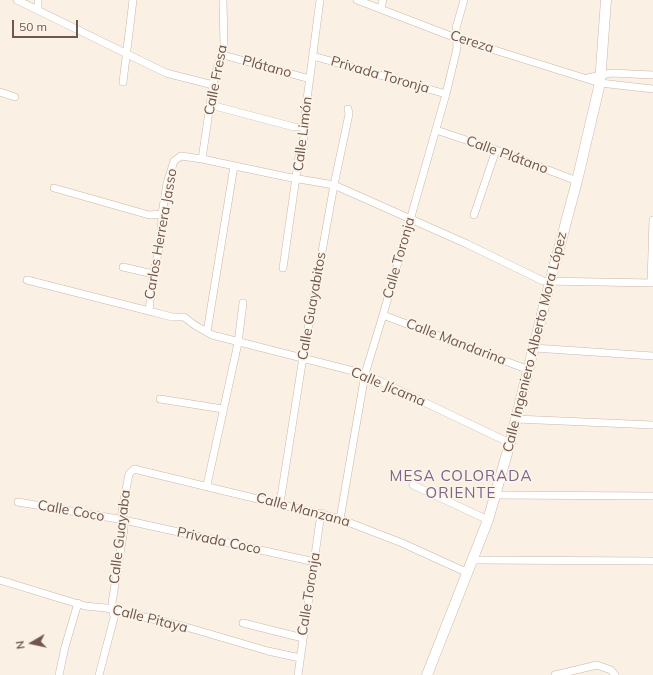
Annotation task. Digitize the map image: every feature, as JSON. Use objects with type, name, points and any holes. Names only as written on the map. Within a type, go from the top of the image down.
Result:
[{"type":"street","points":[[17,0],[126,55],[166,73],[213,85]]},
{"type":"street","points":[[38,0],[38,10]]},
{"type":"street","points":[[123,82],[133,0]]},
{"type":"street","name":"Calle Fresa","points":[[202,158],[213,85],[216,70],[223,55],[225,41],[223,0]]},
{"type":"street","name":"Calle Limón","points":[[283,268],[297,179],[320,0]]},
{"type":"street","name":"Cereza","points":[[357,0],[456,38],[588,78],[600,79]]},
{"type":"street","points":[[381,8],[383,0]]},
{"type":"street","name":"Calle Toronja","points":[[340,519],[365,374],[384,315],[446,94],[457,48],[456,28],[464,0]]},
{"type":"street","name":"Calle Ingeniero Alberto Mora López","points":[[427,675],[474,560],[488,520],[510,443],[577,181],[600,79],[606,0]]},
{"type":"street","name":"Plátano","points":[[223,55],[310,79]]},
{"type":"street","name":"Privada Toronja","points":[[313,56],[446,94]]},
{"type":"street","points":[[600,79],[611,73],[653,75]]},
{"type":"street","points":[[600,79],[653,89]]},
{"type":"street","points":[[0,92],[15,97]]},
{"type":"street","points":[[211,105],[294,127],[304,127]]},
{"type":"street","name":"Calle Guayabitos","points":[[280,503],[303,357],[334,185],[349,114],[348,109]]},
{"type":"street","name":"Calle Plátano","points":[[436,130],[496,150],[577,181]]},
{"type":"street","points":[[474,215],[496,150]]},
{"type":"street","name":"Carlos Herrera Jasso","points":[[149,311],[152,274],[161,242],[162,214],[167,183],[172,166],[177,158],[186,156],[202,158]]},
{"type":"street","points":[[202,158],[297,179],[334,185],[467,244],[537,279],[550,282],[652,283],[653,220]]},
{"type":"street","points":[[206,332],[234,166]]},
{"type":"street","points":[[54,188],[149,215],[162,214]]},
{"type":"street","points":[[123,267],[152,274]]},
{"type":"street","name":"Calle Jícama","points":[[26,280],[149,311],[184,317],[206,332],[238,343],[303,357],[365,374],[510,443]]},
{"type":"street","points":[[207,485],[238,343],[243,303]]},
{"type":"street","name":"Calle Mandarina","points":[[384,315],[529,370]]},
{"type":"street","points":[[534,348],[653,356]]},
{"type":"street","points":[[160,399],[223,409]]},
{"type":"street","points":[[516,419],[653,425]]},
{"type":"street","name":"Calle Manzana","points":[[132,470],[137,469],[321,513],[402,543],[468,573]]},
{"type":"street","name":"Calle Guayaba","points":[[99,675],[114,618],[112,603],[124,529],[122,511],[129,474],[132,470]]},
{"type":"street","points":[[413,485],[488,520]]},
{"type":"street","points":[[495,495],[653,496]]},
{"type":"street","name":"Calle Coco","points":[[18,502],[124,520]]},
{"type":"street","name":"Calle Toronja","points":[[298,675],[321,513]]},
{"type":"street","name":"Privada Coco","points":[[124,520],[314,562]]},
{"type":"street","points":[[474,560],[653,561]]},
{"type":"street","name":"Calle Pitaya","points":[[0,580],[78,603],[112,610],[300,658]]},
{"type":"street","points":[[59,675],[65,647],[78,603]]},
{"type":"street","points":[[243,623],[303,638]]},
{"type":"street","points":[[556,675],[597,665],[611,670],[615,675]]},
{"type":"district","name":"MESA COLORADA ORIENTE","points":[[461,484]]}]
